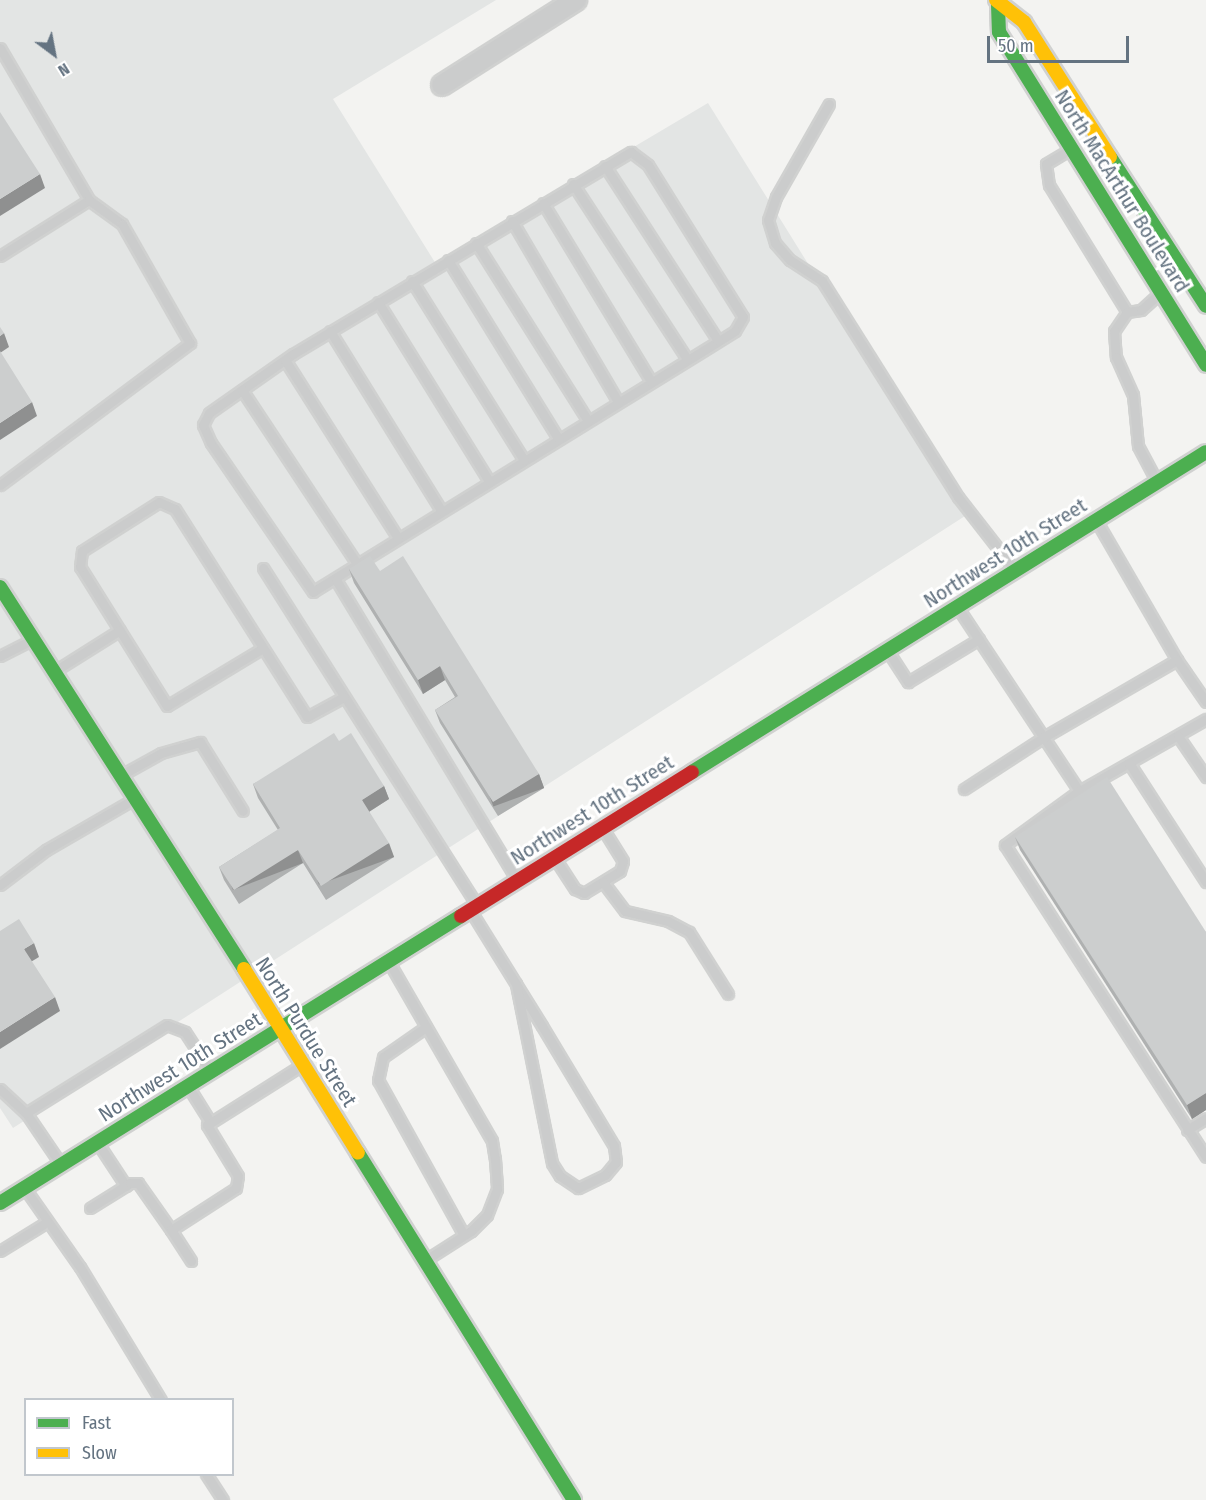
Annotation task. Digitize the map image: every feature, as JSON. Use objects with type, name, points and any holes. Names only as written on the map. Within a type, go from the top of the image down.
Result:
[{"type":"main road","name":"North MacArthur Boulevard","points":[[997,2],[999,32],[1206,365]]},
{"type":"main road","name":"North MacArthur Boulevard","points":[[997,2],[1024,22],[1206,306]]},
{"type":"main road","name":"Northwest 10th Street","points":[[0,1203],[1206,452]]},
{"type":"main road","name":"North Purdue Street","points":[[0,587],[57,669],[279,1030],[574,1500]]},
{"type":"street","points":[[442,85],[576,0]]},
{"type":"lane","points":[[0,48],[89,200],[122,224],[190,344],[0,485]]},
{"type":"lane","points":[[829,104],[776,197],[768,220],[775,243],[790,260],[822,281],[958,497],[1015,571]]},
{"type":"lane","points":[[1071,148],[1046,164],[1049,185],[1127,312]]},
{"type":"lane","points":[[631,152],[648,165],[743,317],[735,331],[441,510],[336,580],[313,592],[211,443],[203,425],[209,413],[330,331],[605,166],[631,152]]},
{"type":"lane","points":[[605,166],[718,341]]},
{"type":"lane","points":[[573,184],[687,359]]},
{"type":"lane","points":[[0,256],[89,200]]},
{"type":"lane","points":[[543,203],[651,381]]},
{"type":"lane","points":[[512,221],[618,402]]},
{"type":"lane","points":[[476,243],[588,421]]},
{"type":"lane","points":[[448,260],[559,440]]},
{"type":"lane","points":[[412,281],[524,460]]},
{"type":"lane","points":[[1157,483],[1138,446],[1133,395],[1116,357],[1114,331],[1127,312],[1142,310],[1160,294]]},
{"type":"lane","points":[[378,302],[489,481]]},
{"type":"lane","points":[[330,331],[441,510]]},
{"type":"lane","points":[[285,360],[398,538]]},
{"type":"lane","points":[[242,390],[358,565]]},
{"type":"lane","points":[[263,648],[167,706],[80,567],[82,551],[159,502],[175,509],[307,717],[345,697]]},
{"type":"lane","points":[[1096,521],[1177,660],[1206,702]]},
{"type":"lane","points":[[263,568],[345,697],[474,909],[516,984],[614,1146],[616,1162],[605,1175],[578,1188],[567,1183],[552,1163],[516,984]]},
{"type":"lane","points":[[336,580],[518,881]]},
{"type":"lane","points":[[957,606],[1079,791]]},
{"type":"lane","points":[[57,669],[120,630]]},
{"type":"lane","points":[[0,656],[35,638]]},
{"type":"lane","points":[[887,651],[908,682],[979,639]]},
{"type":"lane","points":[[964,789],[1044,737],[1177,660]]},
{"type":"lane","points":[[1206,719],[1079,791],[1005,845],[1187,1130],[1206,1156]]},
{"type":"lane","points":[[1178,736],[1206,777]]},
{"type":"lane","points":[[123,774],[161,753],[200,742],[243,811]]},
{"type":"lane","points":[[1129,763],[1206,882]]},
{"type":"lane","points":[[0,885],[46,850],[138,798]]},
{"type":"lane","points":[[555,858],[575,889],[584,893],[603,882],[620,871],[623,861],[602,828]]},
{"type":"lane","points":[[603,882],[625,911],[668,921],[689,932],[728,994]]},
{"type":"lane","points":[[388,962],[494,1150],[497,1189],[487,1215],[464,1236],[424,1260]]},
{"type":"lane","points":[[26,1113],[166,1025],[185,1032],[211,1072]]},
{"type":"lane","points":[[426,1027],[383,1057],[378,1080],[464,1236]]},
{"type":"lane","points":[[171,1230],[236,1188],[238,1176],[208,1129],[210,1122],[302,1065]]},
{"type":"lane","points":[[188,1087],[210,1122]]},
{"type":"lane","points":[[0,1089],[26,1113],[61,1165]]},
{"type":"lane","points":[[1187,1130],[1206,1118]]},
{"type":"lane","points":[[98,1143],[126,1186]]},
{"type":"lane","points":[[90,1208],[126,1186],[138,1183],[144,1187],[191,1261]]},
{"type":"lane","points":[[25,1188],[80,1267],[160,1398]]},
{"type":"lane","points":[[0,1251],[47,1222]]},
{"type":"lane","points":[[207,1476],[223,1500]]},
{"type":"shaded area","points":[[0,0],[496,0],[333,99],[436,264],[708,103],[965,516],[13,1128],[0,1108]]},
{"type":"building","points":[[0,112],[40,174],[0,199]]},
{"type":"building","points":[[0,351],[32,402],[0,423]]},
{"type":"building","points":[[370,556],[380,571],[403,556],[539,774],[493,802],[435,710],[458,696],[440,666],[418,680],[349,569]]},
{"type":"building","points":[[334,733],[339,741],[351,733],[384,786],[362,800],[389,843],[321,886],[298,850],[234,890],[219,867],[280,828],[253,784]]},
{"type":"building","points":[[1107,777],[1206,932],[1206,1093],[1187,1105],[1015,837]]},
{"type":"building","points":[[19,919],[34,943],[24,949],[55,997],[0,1032],[0,931]]},
{"type":"traffic: fast","points":[[998,5],[999,32],[1206,365]]},
{"type":"traffic: fast","points":[[1110,157],[1206,306]]},
{"type":"traffic: fast","points":[[692,772],[1206,452]]},
{"type":"traffic: fast","points":[[0,587],[244,969]]},
{"type":"traffic: fast","points":[[0,1203],[461,916]]},
{"type":"traffic: fast","points":[[358,1153],[574,1500]]},
{"type":"traffic: slow","points":[[996,0],[1024,22],[1110,157]]},
{"type":"traffic: slow","points":[[244,969],[358,1153]]},
{"type":"traffic: jam","points":[[461,916],[692,772]]}]
